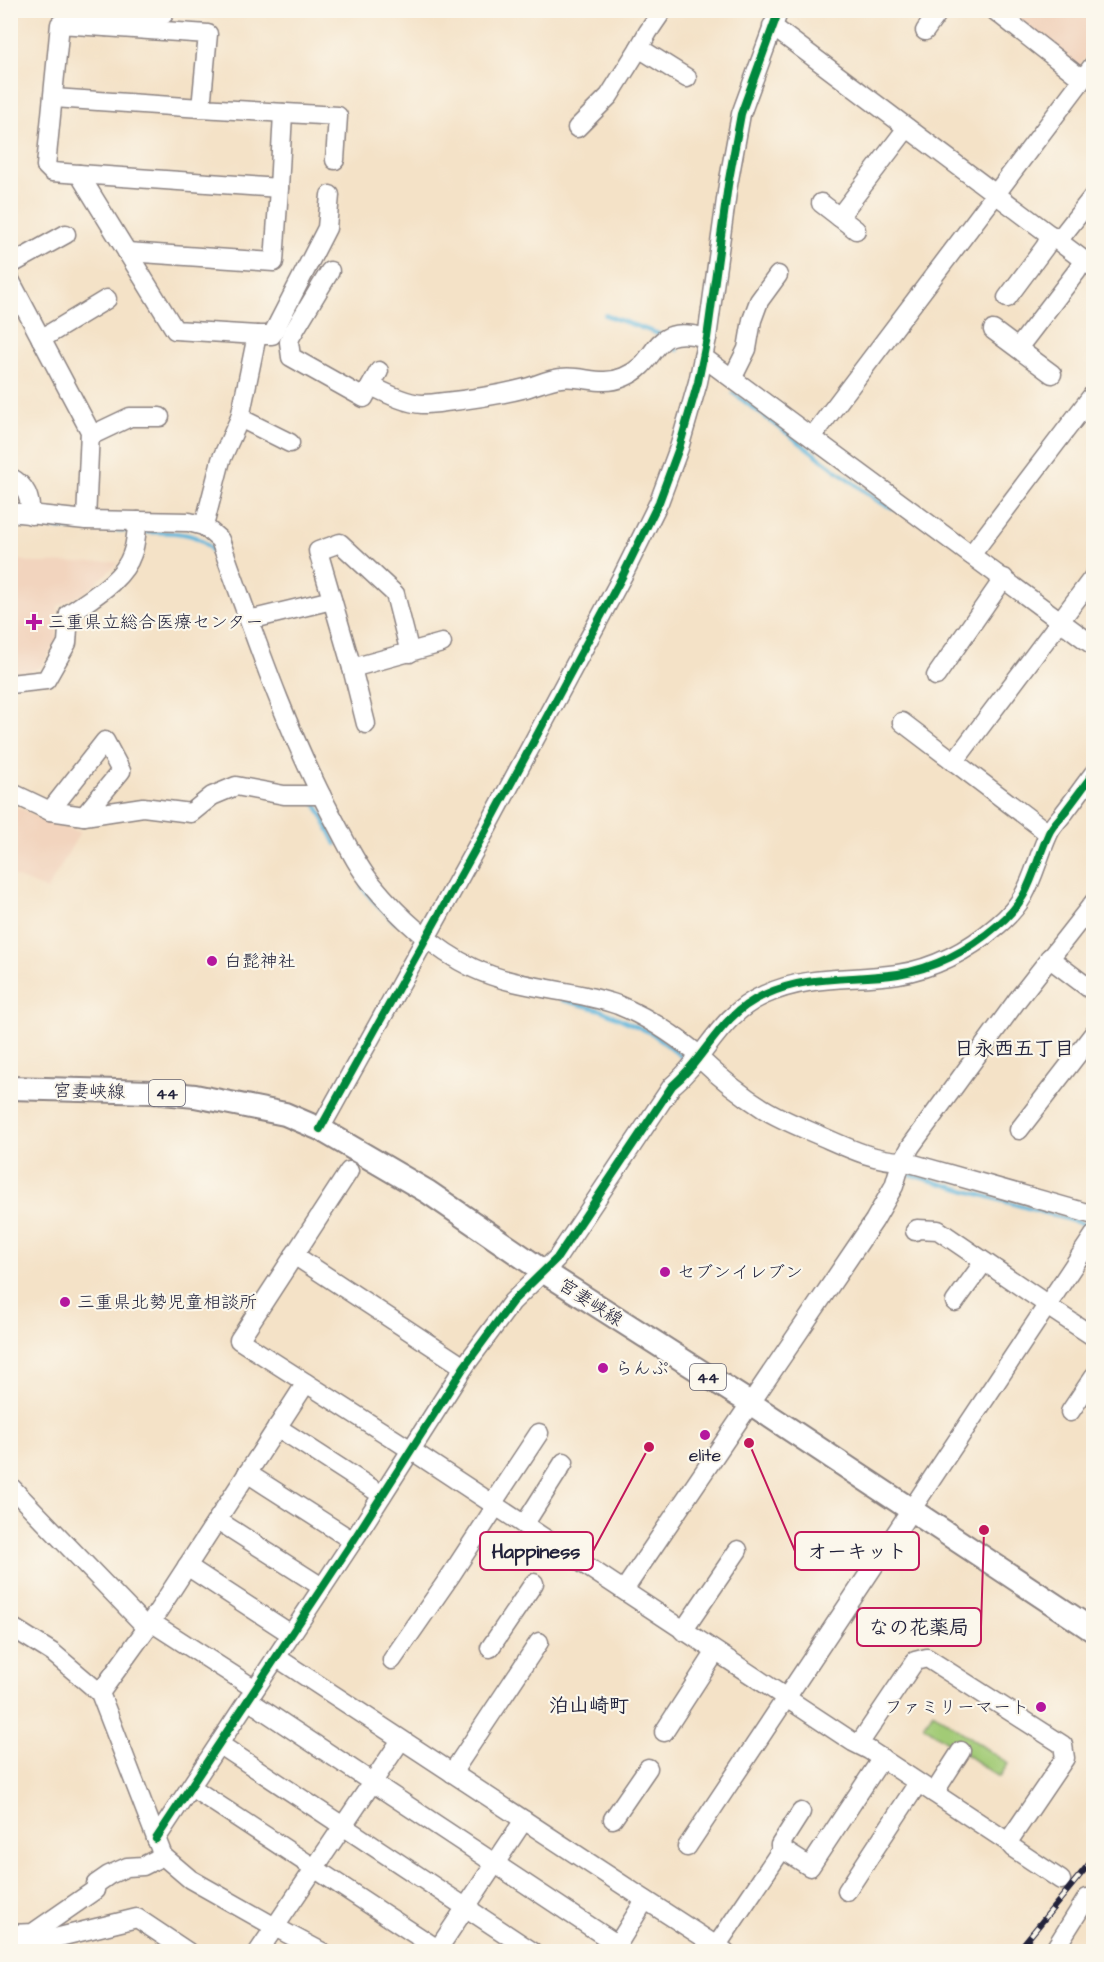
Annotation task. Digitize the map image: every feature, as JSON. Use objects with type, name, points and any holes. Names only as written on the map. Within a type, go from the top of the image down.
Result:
[{"type":"main road","name":"宮妻峡線","points":[[10,1088],[152,1092],[195,1096],[285,1114],[320,1128],[428,1192],[543,1271],[750,1403],[1094,1631]]},
{"type":"street","points":[[106,27],[117,14],[164,14],[166,10]]},
{"type":"street","points":[[577,128],[609,96],[663,10]]},
{"type":"street","points":[[925,31],[940,10]]},
{"type":"street","points":[[994,10],[1082,79]]},
{"type":"street","points":[[320,1128],[486,830],[644,534],[679,448],[698,382],[707,338],[728,185],[741,114],[775,18],[907,128],[1088,264],[1077,271],[1018,348]]},
{"type":"street","points":[[201,108],[208,34],[60,24],[46,166],[52,172],[279,188]]},
{"type":"street","points":[[639,48],[687,78]]},
{"type":"street","points":[[812,437],[1094,64]]},
{"type":"street","points":[[54,98],[338,116],[335,160]]},
{"type":"street","points":[[126,252],[274,262],[284,113]]},
{"type":"street","points":[[839,217],[907,128]]},
{"type":"street","points":[[79,174],[175,330],[291,336]]},
{"type":"street","points":[[204,526],[221,460],[240,418],[264,335],[327,228],[330,195]]},
{"type":"street","points":[[1007,298],[1046,247],[1094,195]]},
{"type":"street","points":[[821,203],[856,230]]},
{"type":"street","points":[[10,266],[66,234]]},
{"type":"street","points":[[330,270],[291,336],[289,342],[291,357],[364,398],[375,379],[405,400],[422,404],[500,394],[561,378],[608,382],[625,377],[636,370],[657,344],[671,336],[692,334],[707,338]]},
{"type":"street","points":[[733,377],[747,349],[752,320],[759,301],[778,275]]},
{"type":"street","points":[[10,280],[90,431],[86,520]]},
{"type":"street","points":[[41,339],[107,299]]},
{"type":"street","points":[[993,330],[1052,374]]},
{"type":"street","points":[[703,357],[1094,646]]},
{"type":"street","points":[[971,555],[1094,393]]},
{"type":"street","points":[[90,436],[130,417],[160,417]]},
{"type":"street","points":[[240,418],[290,443]]},
{"type":"street","points":[[10,477],[19,482],[30,497],[31,515]]},
{"type":"street","points":[[10,512],[137,528],[189,522],[204,526],[220,540],[305,763],[314,795],[372,883],[412,926],[424,943],[471,967],[512,982],[619,1005],[658,1024],[695,1060],[735,1089],[777,1115],[864,1154],[891,1161],[900,1169],[1094,1215]]},
{"type":"street","points":[[10,684],[46,680],[67,643],[69,614],[121,574],[132,554],[137,528]]},
{"type":"street","points":[[366,724],[318,551],[340,543],[395,594],[410,652]]},
{"type":"street","points":[[954,762],[1094,576]]},
{"type":"street","points":[[936,676],[1004,578]]},
{"type":"street","points":[[249,620],[332,600]]},
{"type":"street","points":[[352,668],[442,644]]},
{"type":"street","points":[[902,722],[1048,833]]},
{"type":"street","points":[[50,812],[105,741],[121,771],[84,816]]},
{"type":"street","points":[[10,1934],[33,1933],[95,1890],[96,1884],[110,1875],[126,1867],[143,1866],[160,1847],[191,1786],[465,1367],[512,1302],[557,1258],[672,1086],[722,1026],[765,994],[792,984],[816,979],[897,974],[922,969],[964,951],[1000,924],[1020,903],[1030,884],[1048,833],[1094,773]]},
{"type":"street","points":[[10,792],[50,812],[84,816],[143,807],[191,813],[212,796],[236,786],[284,795],[314,795]]},
{"type":"street","points":[[624,1590],[874,1221],[918,1137],[1049,958],[1094,902]]},
{"type":"street","points":[[1049,958],[1094,992]]},
{"type":"street","points":[[1019,1130],[1094,1033]]},
{"type":"street","points":[[349,1172],[239,1340],[411,1450],[494,1509],[524,1524],[624,1590],[783,1702],[859,1744],[879,1763],[915,1787],[934,1793],[1062,1880]]},
{"type":"street","points":[[915,1231],[917,1229],[938,1230],[1094,1337]]},
{"type":"street","points":[[687,1847],[1094,1235]]},
{"type":"street","points":[[294,1255],[465,1367]]},
{"type":"street","points":[[956,1302],[984,1262]]},
{"type":"street","points":[[1070,1412],[1094,1376]]},
{"type":"street","points":[[100,1693],[149,1625],[306,1383]]},
{"type":"street","points":[[277,1427],[382,1496]]},
{"type":"street","points":[[392,1660],[494,1509],[539,1433]]},
{"type":"street","points":[[524,1524],[564,1462]]},
{"type":"street","points":[[247,1473],[353,1541]]},
{"type":"street","points":[[10,1486],[149,1625],[615,1948],[645,1900]]},
{"type":"street","points":[[217,1520],[322,1587]]},
{"type":"street","points":[[683,1631],[738,1550]]},
{"type":"street","points":[[187,1566],[291,1634]]},
{"type":"street","points":[[490,1648],[534,1583]]},
{"type":"street","points":[[10,1626],[54,1653],[100,1693],[160,1847],[190,1879],[321,1952]]},
{"type":"street","points":[[452,1773],[539,1642]]},
{"type":"street","points":[[664,1732],[715,1653]]},
{"type":"street","points":[[276,1657],[645,1900],[722,1948],[782,1849],[780,1845],[801,1812]]},
{"type":"street","points":[[859,1744],[915,1661],[927,1658],[1053,1739],[1062,1745],[1065,1758],[1008,1842]]},
{"type":"street","points":[[258,1952],[401,1740]]},
{"type":"street","points":[[219,1744],[533,1952]]},
{"type":"street","points":[[934,1793],[962,1751]]},
{"type":"street","points":[[782,1849],[810,1867],[879,1763]]},
{"type":"street","points":[[613,1819],[648,1768]]},
{"type":"street","points":[[191,1786],[438,1951],[524,1820]]},
{"type":"street","points":[[848,1891],[915,1787]]},
{"type":"street","points":[[1053,1952],[1089,1897]]},
{"type":"street","points":[[10,1949],[65,1945],[137,1918],[188,1952]]},
{"type":"shaded area","points":[[1000,11],[1093,11],[1093,47],[1077,69]]},
{"type":"shaded area","name":"三重県立総合医療センター","points":[[11,558],[34,563],[119,562],[85,593],[58,606],[57,639],[42,666],[32,671],[11,675]]},
{"type":"shaded area","points":[[11,803],[45,821],[80,832],[47,890],[11,875]]},
{"type":"green space","points":[[933,1712],[1008,1764],[999,1777],[924,1726]]},
{"type":"waterway","points":[[605,315],[659,334]]},
{"type":"waterway","points":[[670,344],[677,350]]},
{"type":"waterway","points":[[733,393],[879,502],[895,509]]},
{"type":"waterway","points":[[10,525],[87,528]]},
{"type":"waterway","points":[[101,529],[132,531]]},
{"type":"waterway","points":[[143,532],[176,533],[196,538],[205,543],[218,562]]},
{"type":"waterway","points":[[314,800],[336,844]]},
{"type":"waterway","points":[[362,886],[395,922]]},
{"type":"waterway","points":[[562,1000],[601,1010],[653,1034],[688,1062]]},
{"type":"waterway","points":[[904,1173],[1094,1227]]},
{"type":"railway","points":[[1017,1952],[1094,1858]]},
{"type":"cycle path","points":[[320,1129],[486,830],[623,575],[659,502],[679,448],[698,382],[707,338],[728,185],[741,114],[779,10]]},
{"type":"cycle path","points":[[156,1839],[353,1541],[464,1367],[512,1302],[557,1258],[672,1086],[684,1075],[724,1025],[748,1004],[781,988],[814,981],[898,974],[926,967],[964,950],[998,925],[1017,905],[1029,883],[1051,829],[1094,773]]},
{"type":"place","name":"三重県立総合医療センター","points":[[34,622]]},
{"type":"place","name":"白髭神社","points":[[212,961]]},
{"type":"place","name":"セブンイレブン","points":[[665,1272]]},
{"type":"place","name":"三重県北勢児童相談所","points":[[65,1302]]},
{"type":"place","name":"らんぷ","points":[[603,1368]]},
{"type":"place","name":"elite","points":[[705,1435]]},
{"type":"place","name":"オーキット","points":[[749,1443]]},
{"type":"place","name":"Happiness","points":[[649,1447]]},
{"type":"place","name":"なの花薬局","points":[[984,1530]]},
{"type":"place","name":"ファミリーマート","points":[[1041,1707]]},
{"type":"district","name":"日永西五丁目","points":[[1014,1048]]},
{"type":"district","name":"泊山崎町","points":[[589,1705]]}]
